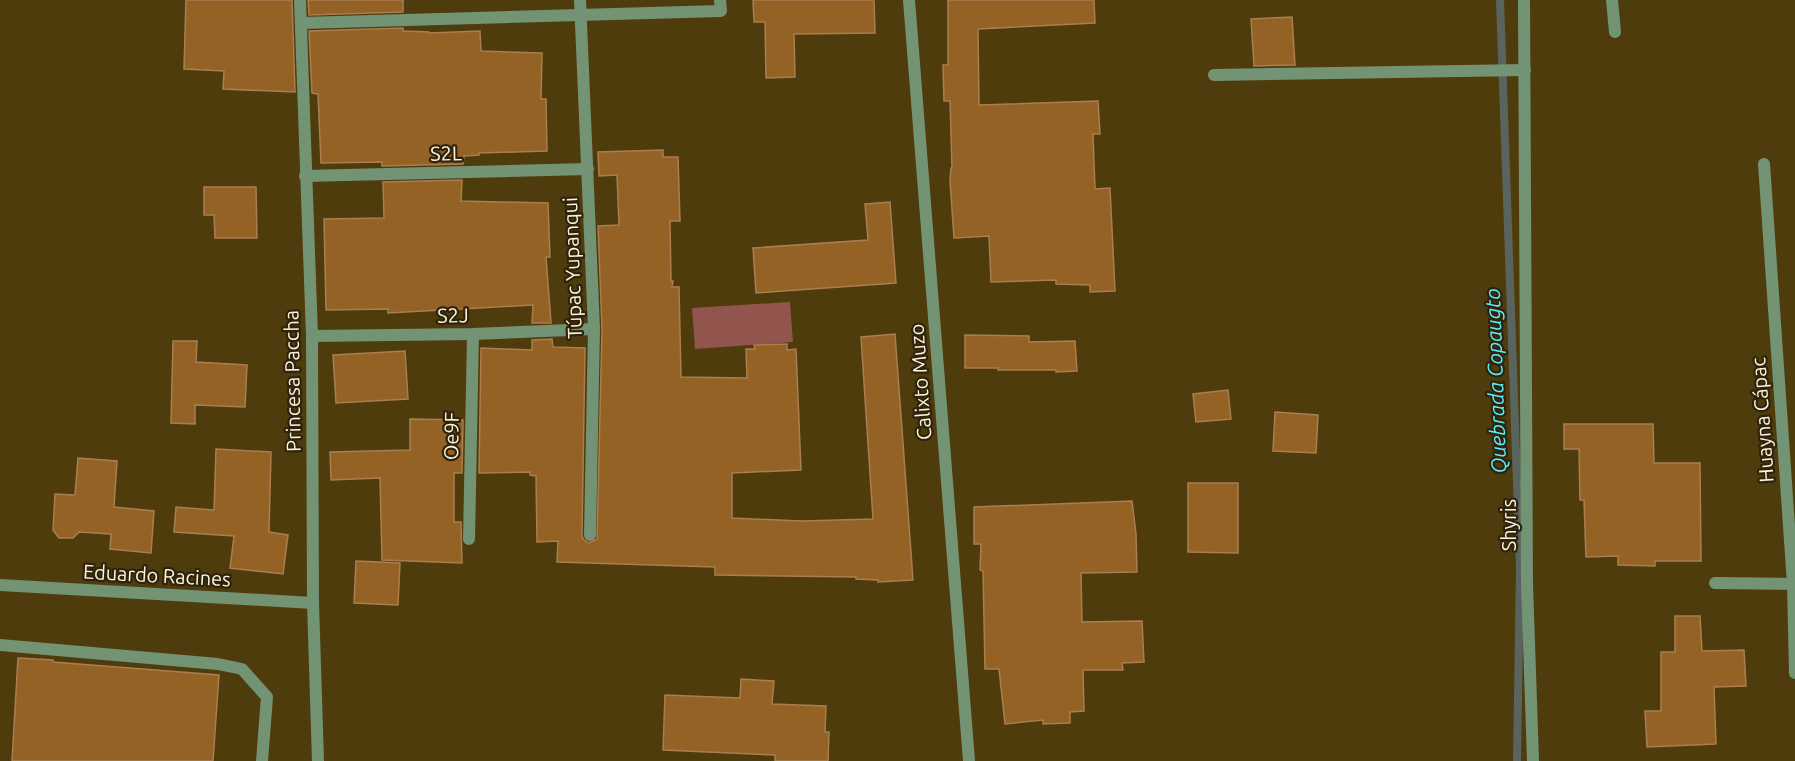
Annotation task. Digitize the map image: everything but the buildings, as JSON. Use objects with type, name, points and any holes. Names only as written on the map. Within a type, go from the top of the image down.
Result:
[{"type":"street","name":"Princesa Paccha","points":[[300,0],[312,336],[313,603],[318,761]]},
{"type":"street","name":"Túpac Yupanqui","points":[[580,0],[594,329],[590,535]]},
{"type":"street","name":"Calixto Muzo","points":[[909,0],[969,761]]},
{"type":"street","name":"Shyris","points":[[1524,0],[1527,584],[1533,761]]},
{"type":"street","points":[[1612,0],[1615,32]]},
{"type":"street","points":[[302,23],[581,15],[721,5]]},
{"type":"street","points":[[1214,75],[1525,70]]},
{"type":"street","name":"Huayna Cápac","points":[[1764,164],[1794,584],[1795,673]]},
{"type":"street","name":"S2L","points":[[305,177],[588,170]]},
{"type":"street","name":"S2J","points":[[312,336],[473,334],[594,329]]},
{"type":"street","name":"Oe9F","points":[[469,539],[473,334]]},
{"type":"street","points":[[1715,583],[1794,584]]},
{"type":"street","name":"Eduardo Racines","points":[[0,585],[313,603]]},
{"type":"street","points":[[0,645],[218,664],[242,669],[267,697],[262,761]]},
{"type":"shaded area","points":[[790,302],[793,342],[695,349],[692,308]]},
{"type":"waterway","name":"Quebrada Copaugto","points":[[1500,0],[1520,568],[1517,761]]}]
